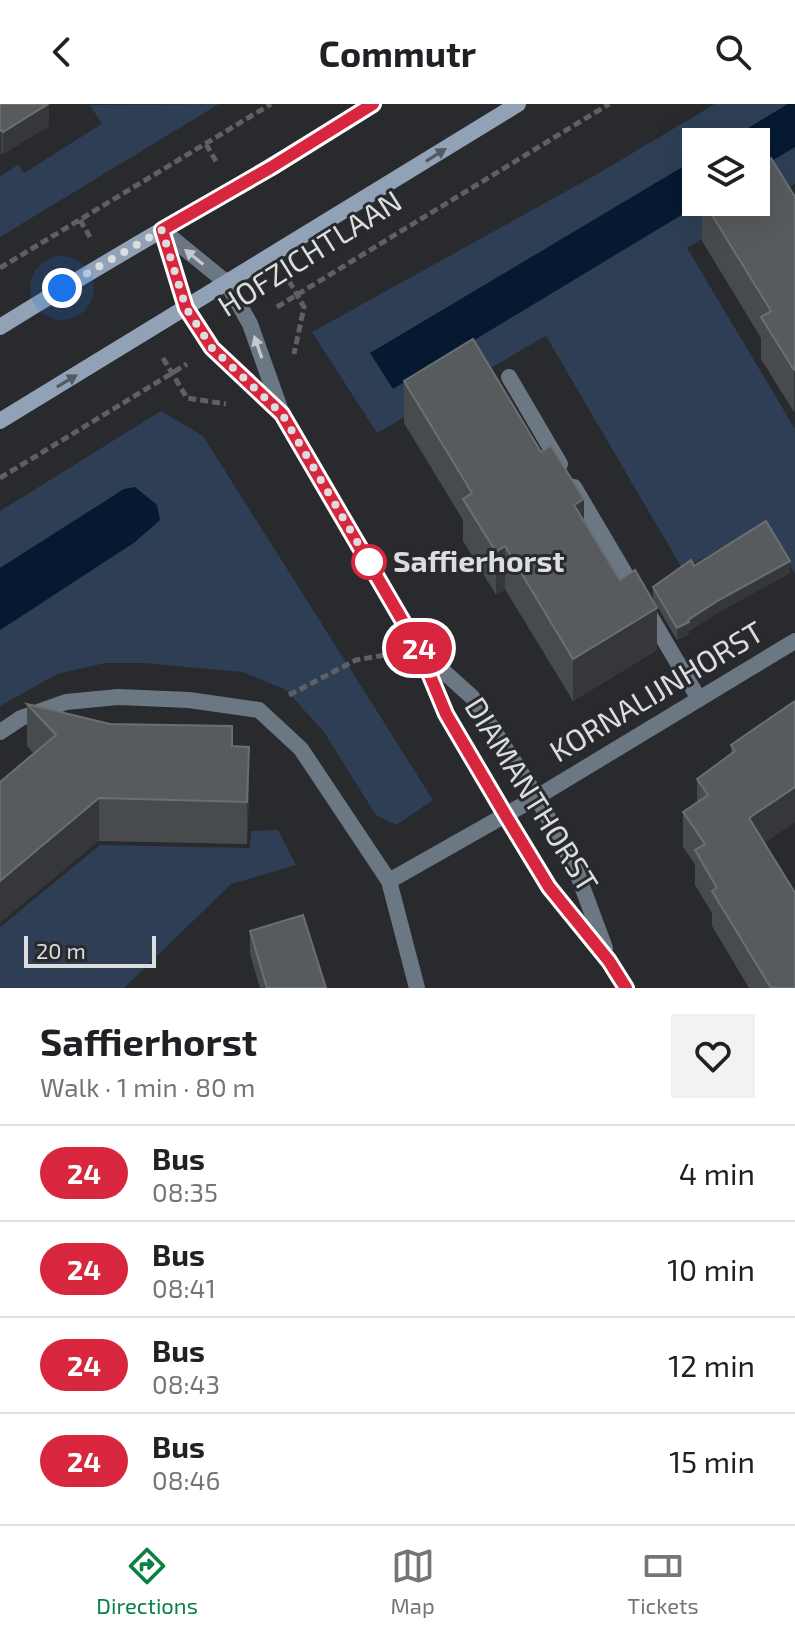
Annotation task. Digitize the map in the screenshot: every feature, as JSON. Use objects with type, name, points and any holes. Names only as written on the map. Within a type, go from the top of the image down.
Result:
[{"type":"main road","points":[[0,327],[373,104]]},
{"type":"main road","name":"HOFZICHTLAAN","points":[[0,421],[518,104]]},
{"type":"street","name":"DIAMANTHORST","points":[[162,230],[227,283],[250,324],[282,414],[419,649],[446,714],[549,887],[609,961],[626,988]]},
{"type":"street","name":"DIAMANTHORST","points":[[162,230],[186,308],[212,348],[282,414]]},
{"type":"street","points":[[509,377],[699,699]]},
{"type":"street","name":"KORNALIJNHORST","points":[[506,816],[795,641]]},
{"type":"street","name":"DIAMANTHORST","points":[[419,649],[472,697],[537,797],[576,870],[609,961]]},
{"type":"street","points":[[0,732],[21,718],[66,702],[118,697],[189,700],[259,710],[301,749],[389,881],[417,988]]},
{"type":"street","points":[[389,881],[506,816]]},
{"type":"path","points":[[0,268],[271,104]]},
{"type":"path","name":"HOFZICHTLAAN","points":[[250,324],[609,104]]},
{"type":"path","name":"HOFZICHTLAAN","points":[[0,478],[212,348]]},
{"type":"path","points":[[259,710],[356,660],[419,649]]},
{"type":"shaded area","points":[[219,104],[0,237],[0,176],[18,165],[24,173],[102,124],[90,105]]},
{"type":"shaded area","points":[[715,104],[788,104],[748,128],[682,128],[682,167],[370,354],[441,359],[682,215],[741,216],[687,248],[795,429],[795,574],[764,523],[683,570],[546,336],[377,433],[312,332],[594,176]]},
{"type":"shaded area","points":[[788,104],[795,104],[795,147],[770,162],[770,128],[748,128]]},
{"type":"shaded area","points":[[795,147],[795,184],[770,199],[770,162]]},
{"type":"shaded area","points":[[682,167],[682,215],[393,389],[370,353]]},
{"type":"shaded area","points":[[161,411],[203,436],[433,800],[396,825],[376,815],[324,732],[286,690],[243,672],[143,663],[105,663],[57,674],[0,706],[0,630],[135,542],[124,489],[0,568],[0,511]]},
{"type":"shaded area","points":[[135,487],[157,505],[160,520],[135,542],[0,630],[0,568],[124,489]]},
{"type":"shaded area","points":[[278,830],[296,865],[231,884],[124,988],[0,988],[0,927],[100,845],[250,848],[251,831]]},
{"type":"building","points":[[0,104],[48,104],[3,132],[0,131]]},
{"type":"building","points":[[770,159],[795,197],[795,370],[761,317],[771,311],[713,216],[770,216]]},
{"type":"building","points":[[473,339],[541,452],[551,446],[584,499],[574,505],[620,580],[635,570],[657,608],[573,659],[505,546],[496,552],[463,499],[472,493],[404,381]]},
{"type":"building","points":[[766,521],[790,561],[719,600],[677,628],[653,587],[691,560],[694,566]]},
{"type":"building","points":[[795,701],[795,787],[749,818],[795,893],[795,988],[771,988],[712,891],[717,888],[695,850],[705,844],[683,812],[708,795],[697,779],[735,751],[731,745]]},
{"type":"building","points":[[27,704],[110,724],[232,726],[232,746],[249,747],[247,802],[99,798],[0,881],[0,782],[56,735]]},
{"type":"building","points":[[303,915],[326,988],[267,988],[250,931]]},
{"type":"bus line","name":"24","points":[[373,104],[162,230],[186,308],[212,348],[282,414],[419,649],[446,714],[506,816],[549,887],[609,961],[626,988]]},
{"type":"place","name":"Saffierhorst","points":[[369,562]]},
{"type":"route","points":[[62,288],[162,230],[186,308],[212,348],[282,414],[369,562]]}]
